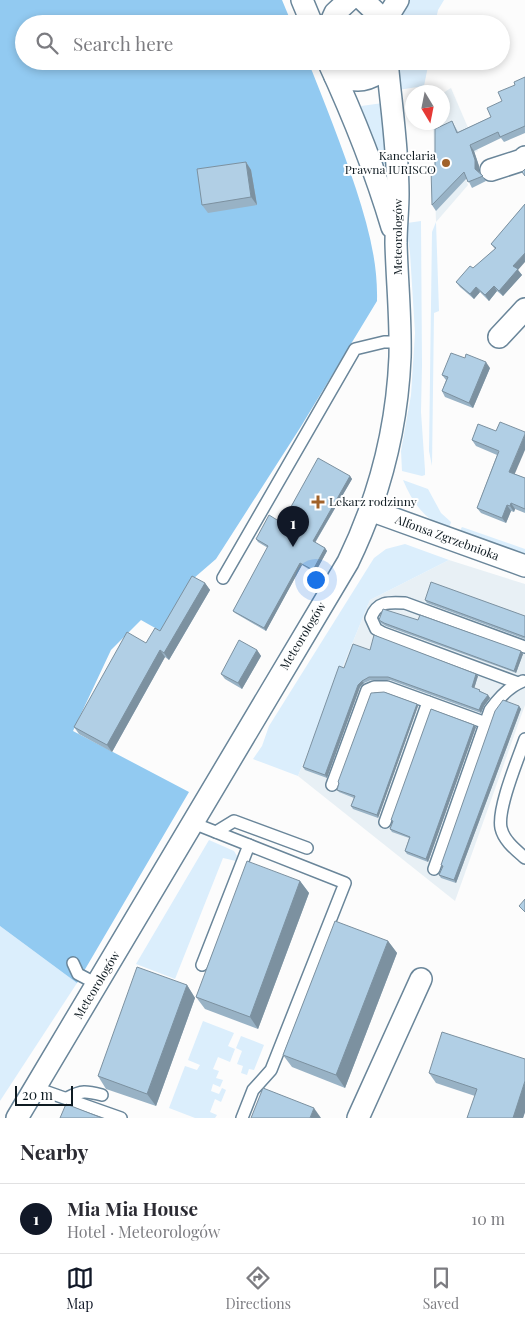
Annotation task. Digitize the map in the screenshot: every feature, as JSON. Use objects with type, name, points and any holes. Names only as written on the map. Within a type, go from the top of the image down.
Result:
[{"type":"street","points":[[302,0],[308,15]]},
{"type":"street","points":[[334,15],[349,0]]},
{"type":"street","points":[[363,0],[378,15]]},
{"type":"street","points":[[389,15],[398,0]]},
{"type":"street","points":[[332,70],[366,150],[396,242]]},
{"type":"street","points":[[334,70],[355,81],[372,78],[381,70]]},
{"type":"street","name":"Meteorologów","points":[[17,1118],[348,562],[370,510],[383,471],[388,446],[397,388],[400,342],[396,242],[397,174],[388,70]]},
{"type":"street","points":[[491,170],[522,160],[525,157]]},
{"type":"street","points":[[500,337],[525,309]]},
{"type":"street","name":"Alfonsa Zgrzebnioka","points":[[370,510],[525,566]]},
{"type":"street","points":[[358,1118],[421,979]]},
{"type":"lane","points":[[223,578],[355,349],[384,342],[400,342]]},
{"type":"lane","points":[[522,681],[384,633],[376,629],[371,618],[374,611],[382,604],[390,602],[404,604],[525,647]]},
{"type":"lane","points":[[434,869],[490,710],[496,701],[522,681]]},
{"type":"lane","points":[[332,785],[367,690],[387,687],[486,723]]},
{"type":"lane","points":[[385,822],[428,702]]},
{"type":"lane","points":[[525,739],[500,815],[501,829],[507,840],[525,858]]},
{"type":"lane","points":[[216,832],[234,820],[307,848]]},
{"type":"lane","points":[[193,823],[345,883],[272,1070],[253,1090],[242,1118]]},
{"type":"lane","points":[[202,966],[249,845]]},
{"type":"lane","points":[[73,963],[78,974],[97,984]]},
{"type":"lane","points":[[36,1088],[121,1118]]},
{"type":"lane","points":[[67,1098],[78,1092],[86,1091],[102,1095]]},
{"type":"shaded area","points":[[0,0],[282,0],[288,15],[15,15],[15,70],[311,70],[356,189],[368,230],[376,272],[377,301],[300,428],[216,559],[194,578],[164,633],[141,620],[111,650],[73,731],[189,792],[77,983],[0,926]]},
{"type":"shaded area","points":[[410,0],[444,0],[437,15],[400,15]]},
{"type":"shaded area","points":[[397,70],[427,70],[424,85],[405,85],[405,89],[398,90]]},
{"type":"shaded area","points":[[450,89],[478,151],[471,154],[461,166],[468,185],[436,222],[433,130],[450,130]]},
{"type":"shaded area","points":[[383,103],[387,164],[380,162],[361,106]]},
{"type":"shaded area","points":[[421,221],[421,412],[425,470],[425,475],[422,476],[402,471],[401,451],[411,395],[415,333],[410,253],[406,226],[407,223]]},
{"type":"shaded area","points":[[436,222],[439,311],[434,313],[432,466],[429,451],[432,232]]},
{"type":"shaded area","points":[[403,480],[428,489],[441,513],[451,522],[449,529],[433,521],[421,510],[411,497]]},
{"type":"shaded area","points":[[462,527],[525,549],[525,556],[459,532]]},
{"type":"shaded area","points":[[405,544],[449,560],[370,600],[298,776],[253,759],[262,746],[269,726],[374,558],[386,549]]},
{"type":"shaded area","points":[[449,560],[525,584],[525,705],[455,901],[298,776],[370,600]]},
{"type":"shaded area","points":[[209,840],[234,851],[237,856],[236,861],[223,858],[175,979],[136,964]]},
{"type":"shaded area","points":[[0,926],[77,983],[0,1101]]},
{"type":"shaded area","points":[[203,1021],[234,1033],[228,1046],[235,1049],[230,1062],[218,1057],[213,1069],[219,1071],[216,1078],[223,1080],[220,1087],[213,1084],[211,1091],[219,1094],[222,1088],[226,1090],[221,1102],[215,1099],[210,1112],[217,1115],[215,1118],[195,1118],[169,1108],[185,1066],[197,1070],[200,1065],[188,1060]]},
{"type":"shaded area","points":[[241,1036],[264,1045],[254,1070],[249,1069],[247,1075],[241,1073],[243,1066],[237,1064],[242,1051],[236,1048]]},
{"type":"building","points":[[525,77],[525,126],[500,137],[498,132],[470,145],[475,160],[475,169],[483,176],[468,182],[464,172],[432,205],[431,168],[435,167],[435,130],[450,130],[450,122],[452,121],[457,133],[491,117],[487,108],[502,101],[498,92],[515,85],[514,82]]},
{"type":"building","points":[[246,162],[251,197],[202,205],[197,169]]},
{"type":"building","points":[[525,204],[525,253],[513,266],[518,269],[499,291],[494,286],[485,295],[476,287],[470,294],[456,282],[470,266],[473,268],[496,248],[491,244]]},
{"type":"building","points":[[451,353],[465,358],[466,354],[486,362],[469,403],[442,391],[448,377],[442,375]]},
{"type":"building","points":[[500,422],[525,432],[509,472],[525,478],[525,509],[511,503],[510,506],[507,505],[502,518],[477,508],[499,451],[472,440],[478,424],[496,431]]},
{"type":"building","points":[[318,458],[350,476],[313,541],[325,548],[313,570],[300,563],[264,628],[233,611],[268,546],[256,539],[269,515],[282,523]]},
{"type":"building","points":[[192,576],[205,583],[164,653],[160,650],[107,745],[74,727],[127,632],[146,643],[155,628],[160,631]]},
{"type":"building","points":[[431,582],[525,616],[525,637],[425,600]]},
{"type":"building","points":[[383,609],[418,620],[420,615],[521,651],[514,671],[384,623],[379,620]]},
{"type":"building","points":[[374,635],[476,674],[472,687],[488,695],[479,710],[388,677],[369,677],[358,685],[325,775],[303,767],[339,666],[344,668],[353,644],[370,650]]},
{"type":"building","points":[[239,640],[257,650],[238,683],[221,674]]},
{"type":"building","points":[[384,692],[417,704],[377,815],[351,806],[355,796],[337,790],[338,782],[371,693]]},
{"type":"building","points":[[503,700],[519,706],[454,880],[439,875],[443,866],[441,865],[495,711]]},
{"type":"building","points":[[431,709],[474,725],[426,859],[405,851],[410,837],[390,829],[393,821],[391,820]]},
{"type":"building","points":[[247,861],[300,881],[250,1017],[196,997]]},
{"type":"building","points":[[525,899],[525,912],[519,906]]},
{"type":"building","points":[[335,921],[388,941],[336,1075],[283,1055]]},
{"type":"building","points":[[137,967],[187,985],[147,1094],[98,1076]]},
{"type":"building","points":[[442,1032],[525,1059],[525,1081],[513,1118],[467,1118],[477,1089],[429,1073]]},
{"type":"building","points":[[263,1088],[314,1108],[310,1118],[251,1118]]},
{"type":"building","points":[[66,1104],[102,1118],[60,1118]]},
{"type":"place","name":"Kancelaria Prawna IURISCO","points":[[446,163]]},
{"type":"place","name":"Lekarz rodzinny","points":[[318,502]]},
{"type":"place","name":"Mia Mia House","points":[[293,547]]}]
